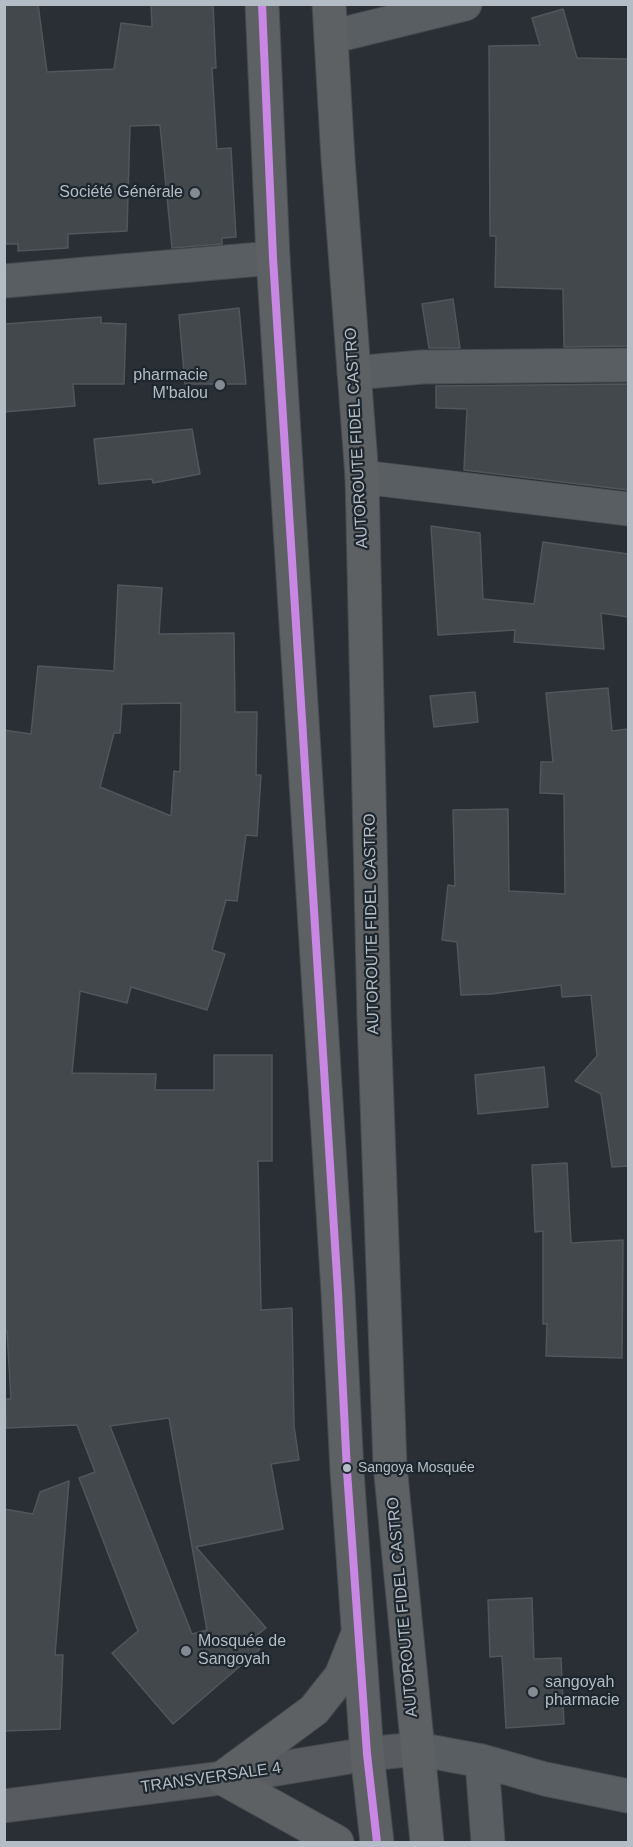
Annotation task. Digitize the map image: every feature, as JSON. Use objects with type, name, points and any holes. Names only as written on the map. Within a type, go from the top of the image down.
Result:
[{"type":"highway","points":[[262,4],[273,258],[338,1280],[347,1471],[368,1754],[377,1842]]},
{"type":"highway","name":"AUTOROUTE FIDEL CASTRO","points":[[329,4],[338,159],[362,477],[374,1019],[390,1465],[427,1842]]},
{"type":"highway","points":[[337,1842],[222,1778],[314,1710],[341,1676],[359,1629]]},
{"type":"main road","name":"TRANSVERSALE 4","points":[[4,1806],[222,1778],[368,1754],[417,1749]]},
{"type":"street","points":[[331,37],[371,16],[465,4]]},
{"type":"street","points":[[4,281],[273,258]]},
{"type":"street","points":[[354,373],[422,367],[628,365]]},
{"type":"street","points":[[362,477],[628,509]]},
{"type":"street","points":[[417,1749],[482,1761],[545,1779],[628,1797]]},
{"type":"street","points":[[482,1761],[488,1842]]},
{"type":"building","points":[[4,4],[38,4],[47,72],[114,69],[121,23],[152,27],[151,4],[213,4],[216,68],[212,68],[217,149],[231,148],[236,237],[222,238],[222,244],[172,248],[160,125],[130,126],[127,231],[68,234],[68,248],[18,251],[18,244],[4,244]]},
{"type":"building","points":[[563,9],[577,58],[628,59],[628,346],[564,347],[563,289],[495,287],[496,236],[490,236],[489,46],[540,45],[532,18]]},
{"type":"building","points":[[453,299],[460,348],[429,348],[422,304]]},
{"type":"building","points":[[239,308],[246,384],[185,384],[179,315]]},
{"type":"building","points":[[101,317],[101,323],[126,324],[124,384],[73,384],[75,406],[4,412],[4,324]]},
{"type":"building","points":[[628,384],[628,490],[464,470],[467,409],[436,408],[436,386]]},
{"type":"building","points":[[192,429],[200,474],[153,483],[152,479],[99,484],[94,439]]},
{"type":"building","points":[[431,526],[480,533],[483,599],[534,604],[543,542],[628,554],[628,617],[601,613],[604,649],[514,642],[515,630],[438,635]]},
{"type":"building","points":[[118,585],[162,588],[159,634],[234,633],[235,712],[257,712],[256,775],[261,775],[257,836],[246,835],[237,901],[226,900],[212,950],[225,954],[207,1010],[131,987],[127,1003],[80,991],[72,1073],[156,1074],[155,1090],[214,1090],[214,1055],[272,1055],[272,1161],[258,1161],[261,1310],[292,1308],[294,1426],[299,1460],[271,1464],[283,1529],[196,1547],[266,1628],[251,1640],[260,1649],[173,1724],[112,1653],[138,1631],[79,1478],[95,1472],[77,1425],[6,1428],[5,1399],[11,1399],[7,1331],[4,1332],[4,730],[31,734],[38,666],[114,671]],"holes":[[[181,703],[180,772],[174,771],[171,816],[100,787],[114,733],[120,733],[122,704]],[[169,1418],[207,1630],[192,1634],[110,1426]]]},
{"type":"building","points":[[608,688],[612,731],[628,729],[628,1166],[612,1167],[601,1094],[575,1081],[597,1056],[591,995],[562,997],[561,985],[491,994],[461,995],[457,942],[442,940],[448,885],[455,886],[453,810],[508,809],[509,891],[565,894],[564,794],[540,793],[541,762],[553,762],[546,693]]},
{"type":"building","points":[[475,692],[478,722],[434,727],[430,696]]},
{"type":"building","points":[[544,1067],[548,1107],[478,1114],[475,1075]]},
{"type":"building","points":[[567,1163],[571,1243],[623,1240],[622,1358],[546,1356],[547,1324],[543,1324],[543,1231],[535,1232],[532,1165]]},
{"type":"building","points":[[69,1481],[55,1655],[63,1655],[60,1729],[4,1731],[4,1509],[33,1514],[40,1492]]},
{"type":"building","points":[[532,1598],[534,1659],[561,1658],[564,1724],[506,1728],[502,1656],[490,1657],[488,1600]]},
{"type":"transit line","points":[[262,4],[273,258],[338,1292],[347,1471],[367,1754],[377,1842]]},
{"type":"place","name":"Société Générale","points":[[195,193]]},
{"type":"place","name":"pharmacie M'balou","points":[[220,385]]},
{"type":"place","name":"Sangoya Mosquée","points":[[347,1468]]},
{"type":"place","name":"Mosquée de Sangoyah","points":[[186,1651]]},
{"type":"place","name":"sangoyah pharmacie","points":[[533,1692]]}]
